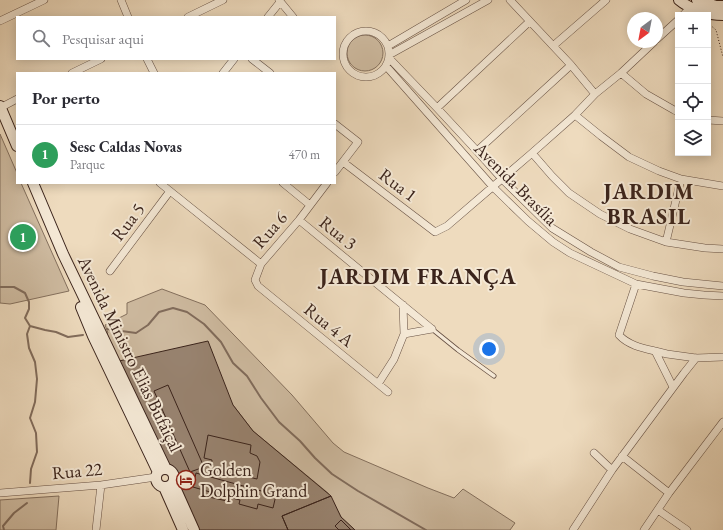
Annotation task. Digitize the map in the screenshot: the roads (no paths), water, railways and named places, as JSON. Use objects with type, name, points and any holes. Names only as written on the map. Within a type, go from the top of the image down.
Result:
[{"type":"main road","points":[[679,0],[686,12]]},
{"type":"main road","points":[[697,0],[716,6],[723,6]]},
{"type":"main road","points":[[711,15],[723,16]]},
{"type":"main road","points":[[0,107],[16,144]]},
{"type":"main road","name":"Avenida Ministro Elias Bufaiçal","points":[[33,184],[63,254],[71,284],[93,336],[160,473]]},
{"type":"main road","points":[[171,470],[174,475],[174,480],[168,485],[162,486],[158,482],[160,473],[171,470]]},
{"type":"main road","points":[[168,485],[183,530]]},
{"type":"main road","points":[[168,485],[194,530]]},
{"type":"street","points":[[0,21],[44,0]]},
{"type":"street","points":[[121,0],[128,16]]},
{"type":"street","points":[[190,16],[222,0]]},
{"type":"street","points":[[388,46],[466,0]]},
{"type":"street","points":[[389,56],[488,0]]},
{"type":"street","points":[[510,0],[529,22],[571,65],[595,94]]},
{"type":"street","points":[[553,46],[606,0]]},
{"type":"street","points":[[269,16],[280,1],[292,16]]},
{"type":"street","points":[[437,108],[529,22]]},
{"type":"street","points":[[663,34],[675,23]]},
{"type":"street","points":[[365,31],[379,34],[388,46],[389,56],[386,66],[375,76],[360,77],[354,74],[348,69],[339,55],[344,48],[346,41],[358,32],[365,31]]},
{"type":"street","points":[[493,187],[575,115],[595,94],[621,73],[648,48]]},
{"type":"street","name":"Avenida Brasília","points":[[389,56],[502,179],[552,228],[619,267],[682,282],[723,286]]},
{"type":"street","points":[[74,72],[99,60]]},
{"type":"street","points":[[148,60],[154,72]]},
{"type":"street","points":[[224,72],[233,60]]},
{"type":"street","points":[[253,60],[269,72]]},
{"type":"street","points":[[477,151],[571,65]]},
{"type":"street","name":"Avenida Brasília","points":[[386,66],[493,187],[528,221],[553,242],[570,253],[636,284],[704,296],[723,296]]},
{"type":"street","points":[[621,73],[646,94],[675,110]]},
{"type":"street","points":[[0,107],[16,100]]},
{"type":"street","points":[[575,115],[629,157],[659,171],[681,179],[723,186]]},
{"type":"street","points":[[711,120],[723,121]]},
{"type":"street","points":[[336,125],[358,142],[336,171]]},
{"type":"street","points":[[532,153],[552,176],[570,193],[600,214],[630,229],[666,242],[705,248],[723,249]]},
{"type":"street","name":"Rua 1","points":[[343,162],[435,232],[447,226],[493,187]]},
{"type":"street","points":[[666,242],[681,179]]},
{"type":"street","points":[[161,184],[261,264]]},
{"type":"street","name":"Rua 3","points":[[284,184],[310,205]]},
{"type":"street","name":"Rua 6","points":[[255,280],[261,264],[326,184]]},
{"type":"street","name":"Rua 5","points":[[110,271],[170,190]]},
{"type":"street","name":"Rua 3","points":[[298,220],[432,329]]},
{"type":"street","name":"Rua 4 A","points":[[255,280],[258,286],[388,392]]},
{"type":"street","points":[[636,284],[619,334],[623,339],[636,346],[666,354],[696,358],[723,357]]},
{"type":"street","points":[[378,384],[394,359],[404,334],[403,305]]},
{"type":"street","points":[[404,334],[432,329]]},
{"type":"street","points":[[655,351],[673,387]]},
{"type":"street","points":[[573,530],[622,456],[696,358]]},
{"type":"street","points":[[644,530],[669,493],[723,422]]},
{"type":"street","points":[[594,453],[612,470]]},
{"type":"street","points":[[622,456],[669,493]]},
{"type":"street","name":"Rua 22","points":[[0,492],[101,485],[160,473]]},
{"type":"street","points":[[97,528],[101,485]]},
{"type":"street","points":[[658,510],[687,530]]},
{"type":"lane","points":[[432,329],[494,376]]},
{"type":"waterway","points":[[0,287],[14,287],[25,293],[29,302],[29,309],[25,318],[30,326],[56,332],[68,337],[83,335]]},
{"type":"waterway","points":[[107,329],[136,333],[148,325],[159,312],[173,308],[187,312],[204,324],[221,342],[233,363],[247,376],[279,422],[332,474],[358,491],[426,530]]},
{"type":"waterway","points":[[30,326],[27,334],[29,348],[35,362],[37,379],[35,402],[30,418],[36,433],[37,452],[31,469],[30,483]]},
{"type":"waterway","points":[[4,530],[3,526],[14,513],[27,503]]},
{"type":"place","name":"Sesc Caldas Novas","points":[[23,237]]},
{"type":"place","name":"Golden Dolphin Grand","points":[[186,480]]},
{"type":"district","name":"JARDIM BRASIL","points":[[649,204]]},
{"type":"district","name":"JARDIM FRANÇA","points":[[418,276]]}]
